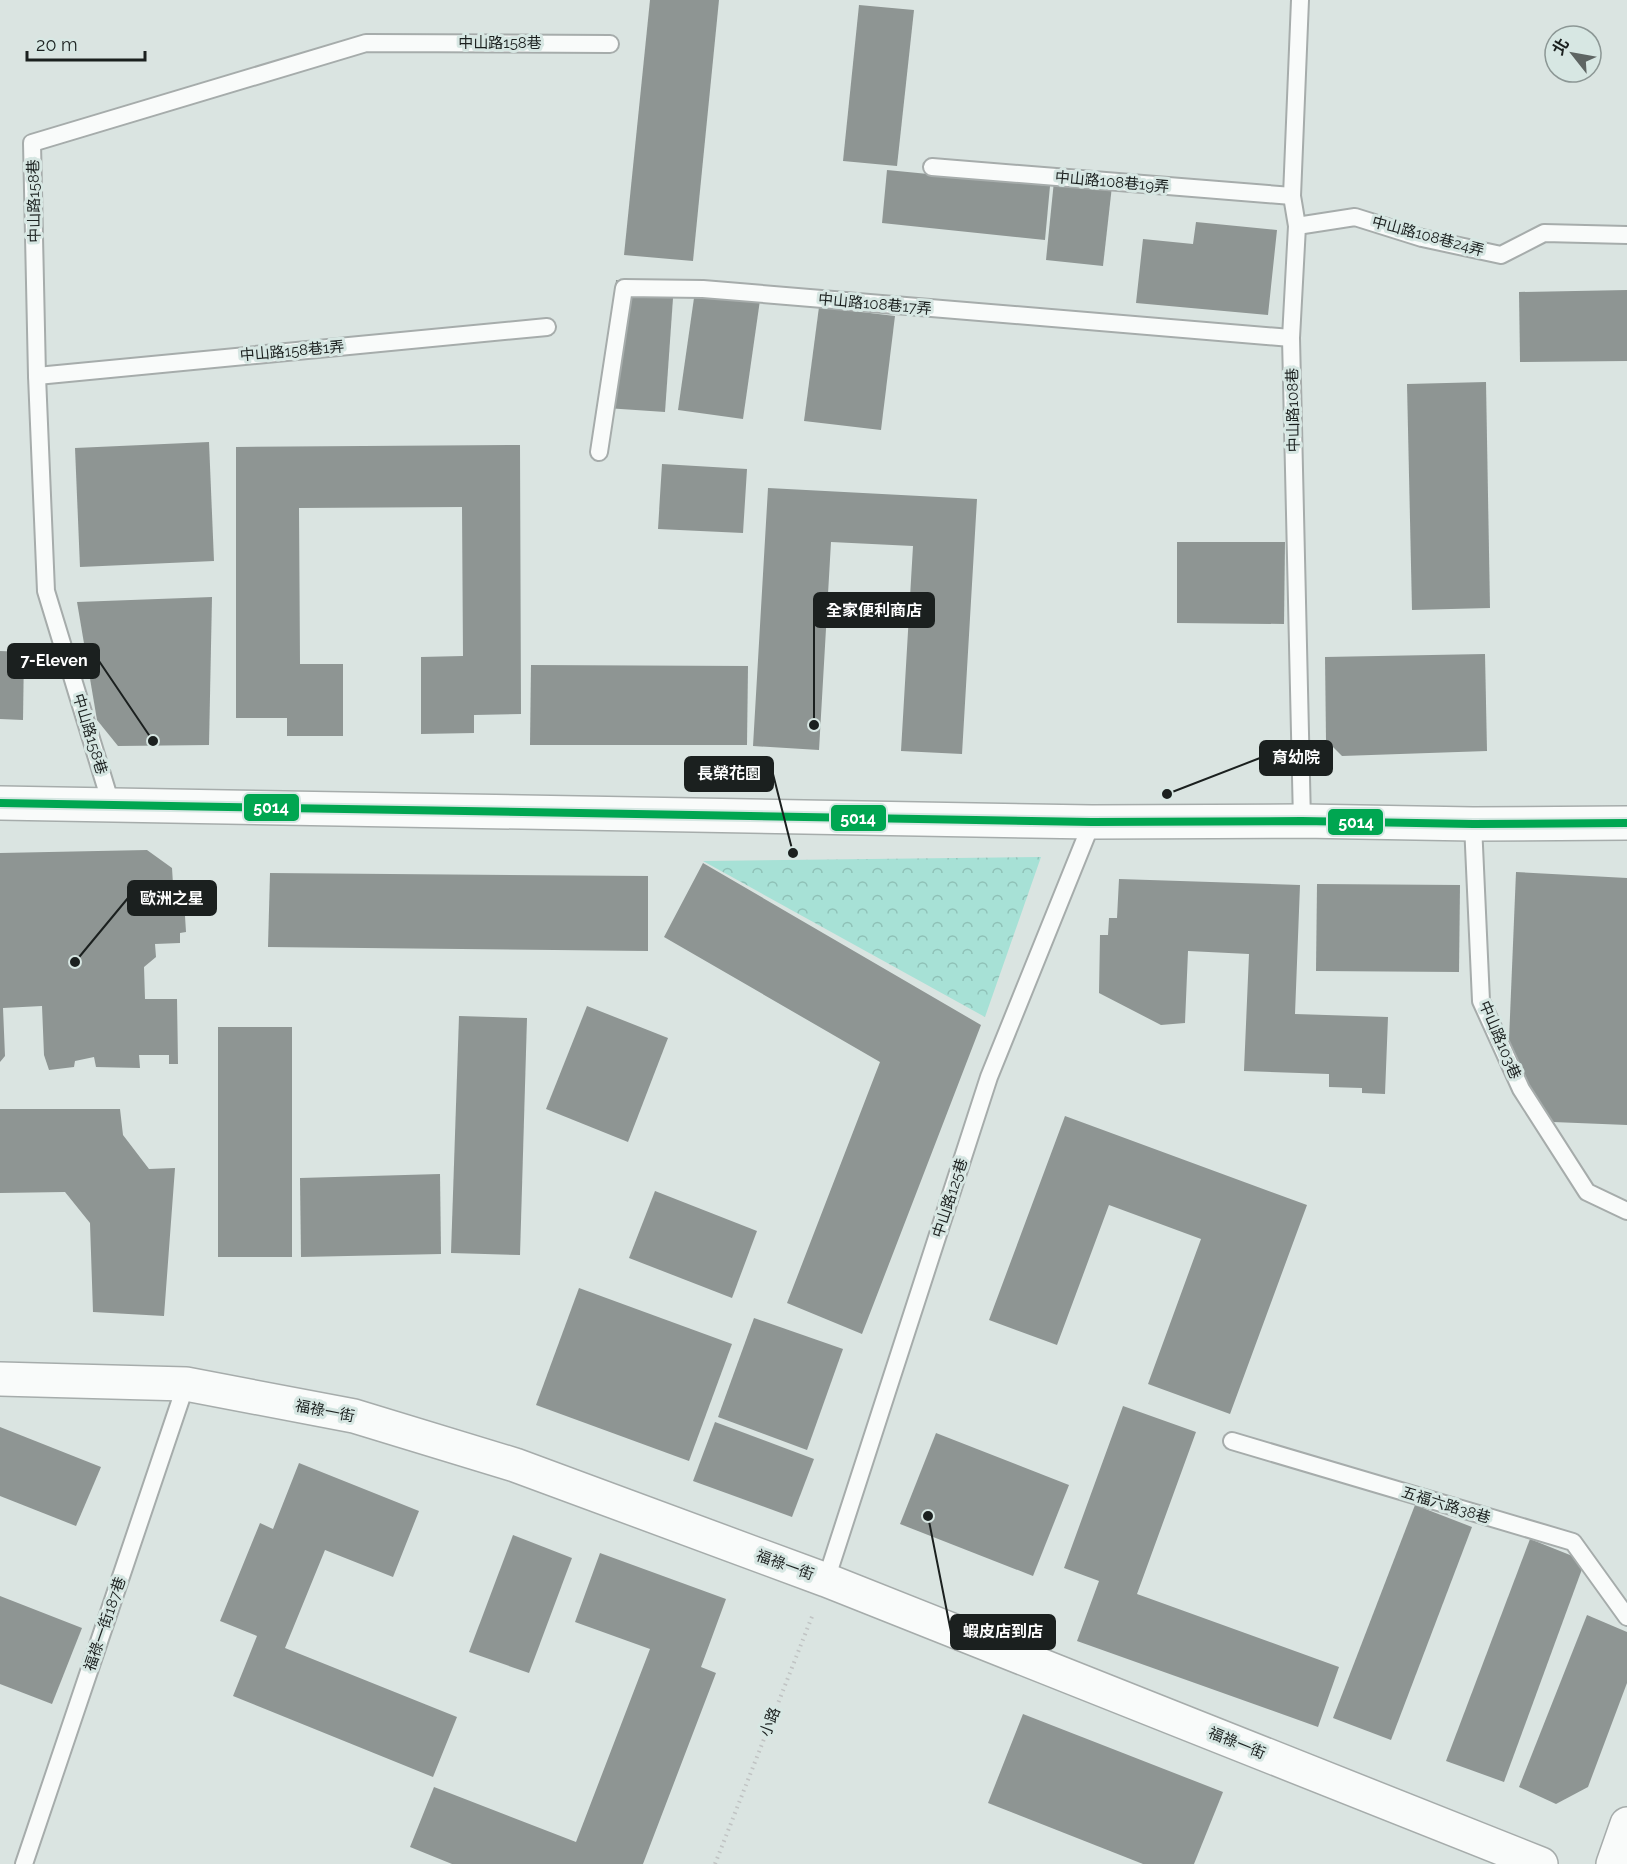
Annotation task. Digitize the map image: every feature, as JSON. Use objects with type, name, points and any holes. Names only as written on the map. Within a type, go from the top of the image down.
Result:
[{"type":"street","points":[[0,803],[1092,822],[1627,823]]},
{"type":"street","name":"福祿一街","points":[[0,1378],[186,1384],[354,1416],[503,1461],[826,1580],[1541,1864]]},
{"type":"street","points":[[1613,1864],[1627,1824]]},
{"type":"lane","name":"中山路108巷","points":[[1300,0],[1292,196],[1297,226],[1291,338],[1302,821]]},
{"type":"lane","name":"中山路158巷","points":[[111,804],[46,591],[37,376],[33,144],[366,43],[610,44]]},
{"type":"lane","name":"中山路108巷19弄","points":[[932,167],[1292,196]]},
{"type":"lane","name":"中山路108巷24弄","points":[[1297,226],[1355,217],[1422,237],[1501,255],[1544,232],[1627,235]]},
{"type":"lane","name":"中山路108巷17弄","points":[[599,452],[624,288],[703,289],[1291,338]]},
{"type":"lane","name":"中山路158巷1弄","points":[[37,376],[547,327]]},
{"type":"lane","name":"中山路125巷","points":[[826,1580],[989,1077],[1092,822]]},
{"type":"lane","name":"中山路103巷","points":[[1473,824],[1481,1001],[1521,1089],[1587,1192],[1627,1210]]},
{"type":"lane","name":"福祿一街187巷","points":[[24,1864],[186,1384]]},
{"type":"lane","name":"五福六路38巷","points":[[1232,1441],[1573,1542],[1627,1617]]},
{"type":"path","name":"小路","points":[[715,1864],[826,1580]]},
{"type":"green space","points":[[1041,857],[985,1017],[703,861]]},
{"type":"building","points":[[650,0],[719,0],[693,261],[624,255]]},
{"type":"building","points":[[859,5],[914,10],[897,166],[843,161]]},
{"type":"building","points":[[887,170],[1050,186],[1045,240],[882,223]]},
{"type":"building","points":[[1054,181],[1112,186],[1103,266],[1046,260]]},
{"type":"building","points":[[1196,222],[1277,230],[1268,315],[1136,303],[1143,239],[1193,244]]},
{"type":"building","points":[[616,280],[674,284],[665,412],[606,408]]},
{"type":"building","points":[[696,284],[761,293],[743,419],[678,410]]},
{"type":"building","points":[[1627,290],[1627,361],[1520,362],[1519,292]]},
{"type":"building","points":[[819,307],[895,316],[881,430],[804,421]]},
{"type":"building","points":[[1486,382],[1490,608],[1412,610],[1407,384]]},
{"type":"building","points":[[209,442],[214,561],[80,567],[75,448]]},
{"type":"building","points":[[520,445],[521,714],[474,715],[474,733],[421,734],[421,657],[463,656],[462,507],[299,508],[300,664],[343,664],[343,736],[287,736],[287,718],[236,718],[236,447]]},
{"type":"building","points":[[662,464],[747,469],[743,533],[658,529]]},
{"type":"building","points":[[768,488],[977,499],[962,754],[901,751],[913,546],[831,542],[819,750],[753,746]]},
{"type":"building","points":[[1177,542],[1285,542],[1284,624],[1177,623]]},
{"type":"building","points":[[212,597],[209,745],[118,746],[97,720],[77,602]]},
{"type":"building","points":[[0,651],[24,652],[23,720],[0,719]]},
{"type":"building","points":[[1485,654],[1487,751],[1342,756],[1326,740],[1325,657]]},
{"type":"building","points":[[531,665],[748,666],[747,745],[530,745]]},
{"type":"building","points":[[147,850],[172,868],[174,900],[184,900],[186,932],[180,933],[180,943],[155,944],[156,957],[144,967],[145,999],[177,999],[178,1064],[169,1064],[169,1055],[139,1055],[140,1068],[96,1067],[94,1057],[75,1061],[74,1067],[49,1070],[44,1055],[42,1006],[3,1008],[5,1056],[0,1062],[0,853]]},
{"type":"building","points":[[703,863],[981,1025],[862,1334],[787,1303],[880,1062],[664,937]]},
{"type":"building","points":[[1516,872],[1627,878],[1627,1125],[1553,1122],[1508,1064]]},
{"type":"building","points":[[270,873],[648,876],[648,951],[268,947]]},
{"type":"building","points":[[1119,879],[1300,885],[1295,1014],[1388,1017],[1385,1094],[1362,1093],[1362,1088],[1329,1087],[1329,1074],[1244,1071],[1249,954],[1188,951],[1185,1023],[1161,1025],[1099,993],[1100,935],[1108,935],[1109,918],[1117,918]]},
{"type":"building","points":[[1317,884],[1460,885],[1459,972],[1316,971]]},
{"type":"building","points":[[587,1006],[668,1038],[628,1142],[546,1109]]},
{"type":"building","points":[[459,1016],[527,1018],[520,1255],[451,1253]]},
{"type":"building","points":[[218,1027],[292,1027],[292,1257],[218,1257]]},
{"type":"building","points":[[0,1109],[120,1109],[123,1135],[149,1169],[175,1168],[164,1316],[93,1312],[90,1223],[65,1192],[0,1193]]},
{"type":"building","points":[[1065,1116],[1307,1205],[1230,1414],[1148,1384],[1201,1239],[1109,1205],[1057,1345],[989,1320]]},
{"type":"building","points":[[440,1174],[441,1254],[301,1257],[300,1178]]},
{"type":"building","points":[[655,1191],[757,1231],[732,1298],[629,1258]]},
{"type":"building","points":[[579,1288],[732,1344],[689,1461],[536,1405]]},
{"type":"building","points":[[754,1318],[843,1349],[807,1450],[718,1417]]},
{"type":"building","points":[[1123,1406],[1196,1432],[1137,1594],[1339,1667],[1318,1727],[1077,1641],[1099,1581],[1064,1568]]},
{"type":"building","points":[[715,1422],[814,1459],[792,1517],[693,1481]]},
{"type":"building","points":[[0,1427],[101,1467],[76,1526],[0,1496]]},
{"type":"building","points":[[936,1433],[1069,1485],[1033,1576],[900,1524]]},
{"type":"building","points":[[299,1463],[419,1511],[393,1577],[325,1550],[285,1648],[457,1717],[433,1777],[233,1696],[257,1636],[220,1621],[260,1523],[273,1529]]},
{"type":"building","points":[[1415,1505],[1472,1527],[1391,1740],[1333,1718]]},
{"type":"building","points":[[513,1535],[572,1558],[529,1673],[469,1652]]},
{"type":"building","points":[[1530,1539],[1585,1561],[1504,1782],[1446,1761]]},
{"type":"building","points":[[600,1553],[726,1599],[701,1667],[716,1673],[643,1864],[452,1864],[410,1847],[434,1787],[576,1842],[650,1649],[575,1622]]},
{"type":"building","points":[[0,1596],[82,1628],[52,1704],[0,1684]]},
{"type":"building","points":[[1587,1615],[1627,1632],[1627,1683],[1588,1787],[1556,1804],[1519,1787]]},
{"type":"building","points":[[1023,1714],[1223,1792],[1194,1864],[1143,1864],[988,1803]]},
{"type":"transit line","name":"5014","points":[[0,803],[1092,822],[1627,823]]},
{"type":"place","name":"全家便利商店","points":[[814,725]]},
{"type":"place","name":"7-Eleven","points":[[153,741]]},
{"type":"place","name":"育幼院","points":[[1167,794]]},
{"type":"place","name":"長榮花園","points":[[793,853]]},
{"type":"place","name":"歐洲之星","points":[[75,962]]},
{"type":"place","name":"蝦皮店到店","points":[[928,1516]]}]
